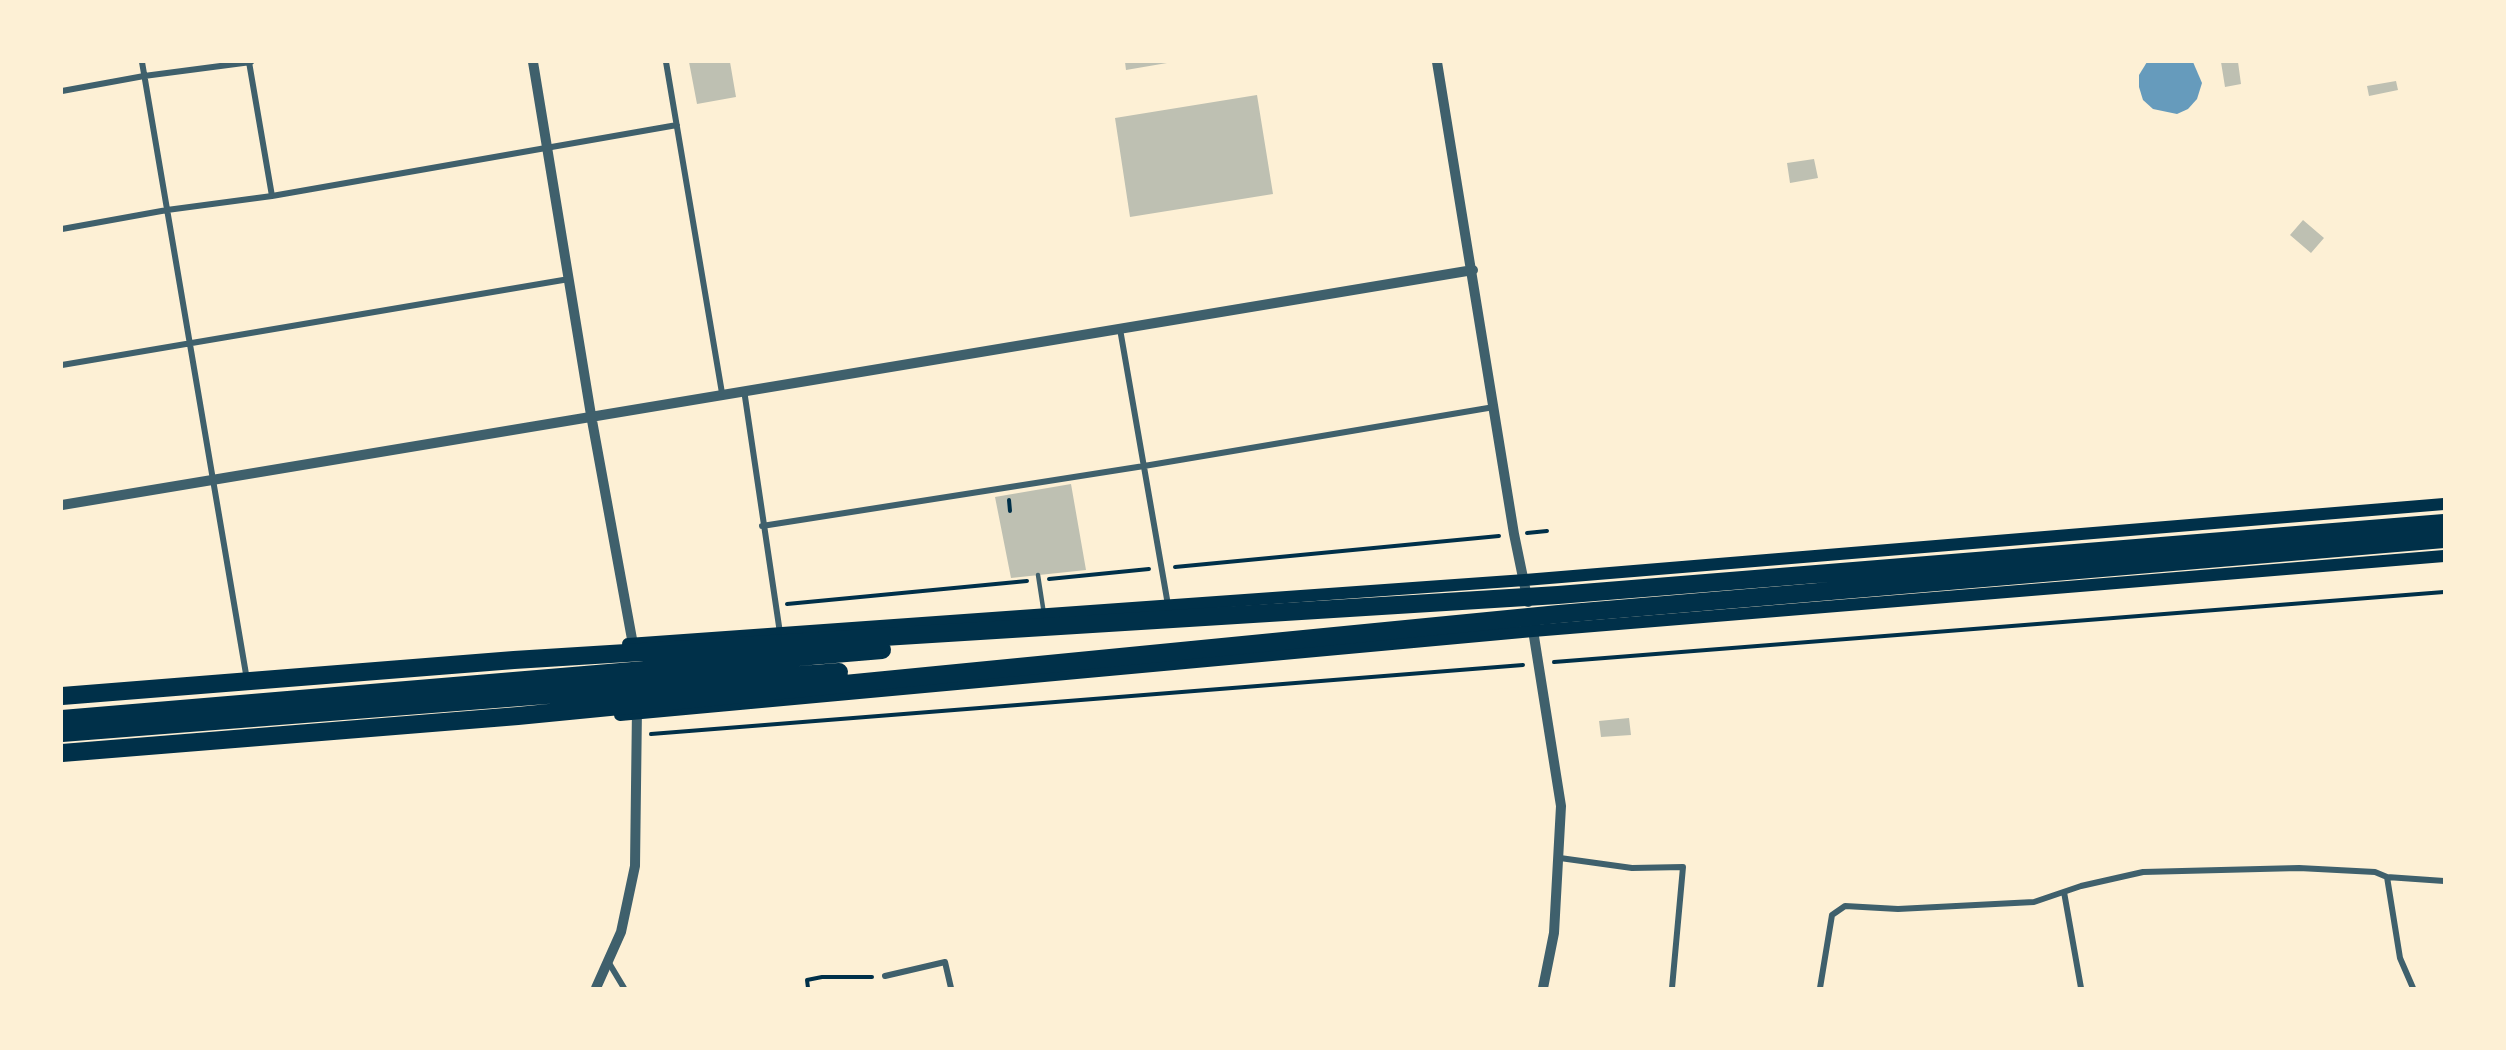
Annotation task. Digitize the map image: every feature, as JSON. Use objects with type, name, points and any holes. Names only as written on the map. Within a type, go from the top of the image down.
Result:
[{"type":"highway","points":[[62,719],[1385,607],[2298,537],[2445,523]]},
{"type":"highway","points":[[62,733],[1388,630],[2445,539]]},
{"type":"highway","points":[[62,696],[514,660],[1385,607]]},
{"type":"highway","points":[[62,753],[518,716],[1388,630]]},
{"type":"main road","points":[[62,689],[780,633],[1525,580],[2445,504]]},
{"type":"main road","points":[[62,760],[638,713],[1533,631],[2445,556]]},
{"type":"street","points":[[142,62],[246,674]]},
{"type":"street","points":[[62,91],[144,76],[250,62],[272,195]]},
{"type":"street","points":[[533,62],[591,415],[623,600],[633,644],[638,713],[635,866],[630,898],[609,963],[597,988]]},
{"type":"street","points":[[666,62],[722,393]]},
{"type":"street","points":[[1437,62],[1473,270],[1514,534],[1525,580],[1558,776],[1561,806],[1560,858],[1551,958],[1543,988]]},
{"type":"street","points":[[62,229],[677,125]]},
{"type":"street","points":[[62,505],[722,393],[1473,270]]},
{"type":"street","points":[[62,365],[569,279]]},
{"type":"street","points":[[1120,329],[1168,605]]},
{"type":"street","points":[[744,390],[762,526],[780,633]]},
{"type":"street","points":[[762,526],[1144,466],[1494,407]]},
{"type":"street","points":[[1560,858],[1632,868],[1683,867],[1672,988]]},
{"type":"street","points":[[1820,988],[1832,915],[1845,906],[1898,909],[2034,902],[2144,872],[2299,868],[2375,872],[2387,877],[2445,881]]},
{"type":"street","points":[[2387,877],[2400,958],[2413,988]]},
{"type":"street","points":[[2064,892],[2081,988]]},
{"type":"street","points":[[885,976],[945,962],[951,988]]},
{"type":"street","points":[[609,963],[624,988]]},
{"type":"lane","points":[[1038,575],[1044,614]]},
{"type":"path","points":[[808,988],[807,980],[822,977],[885,976]]},
{"type":"water","points":[[2147,62],[2193,62],[2202,83],[2197,99],[2188,109],[2177,114],[2153,109],[2143,100],[2139,87],[2139,75]]},
{"type":"building","points":[[689,62],[730,62],[736,97],[697,104]]},
{"type":"building","points":[[1125,62],[1167,62],[1167,63],[1126,70]]},
{"type":"building","points":[[2221,62],[2238,62],[2241,84],[2225,87]]},
{"type":"building","points":[[2396,81],[2398,90],[2369,96],[2367,86]]},
{"type":"building","points":[[1257,95],[1273,194],[1130,217],[1115,118]]},
{"type":"building","points":[[1814,159],[1818,178],[1790,183],[1787,163]]},
{"type":"building","points":[[2303,220],[2324,238],[2311,253],[2290,235]]},
{"type":"building","points":[[1071,484],[1086,570],[1011,578],[995,497]]},
{"type":"building","points":[[1629,718],[1631,735],[1601,737],[1599,721]]}]
